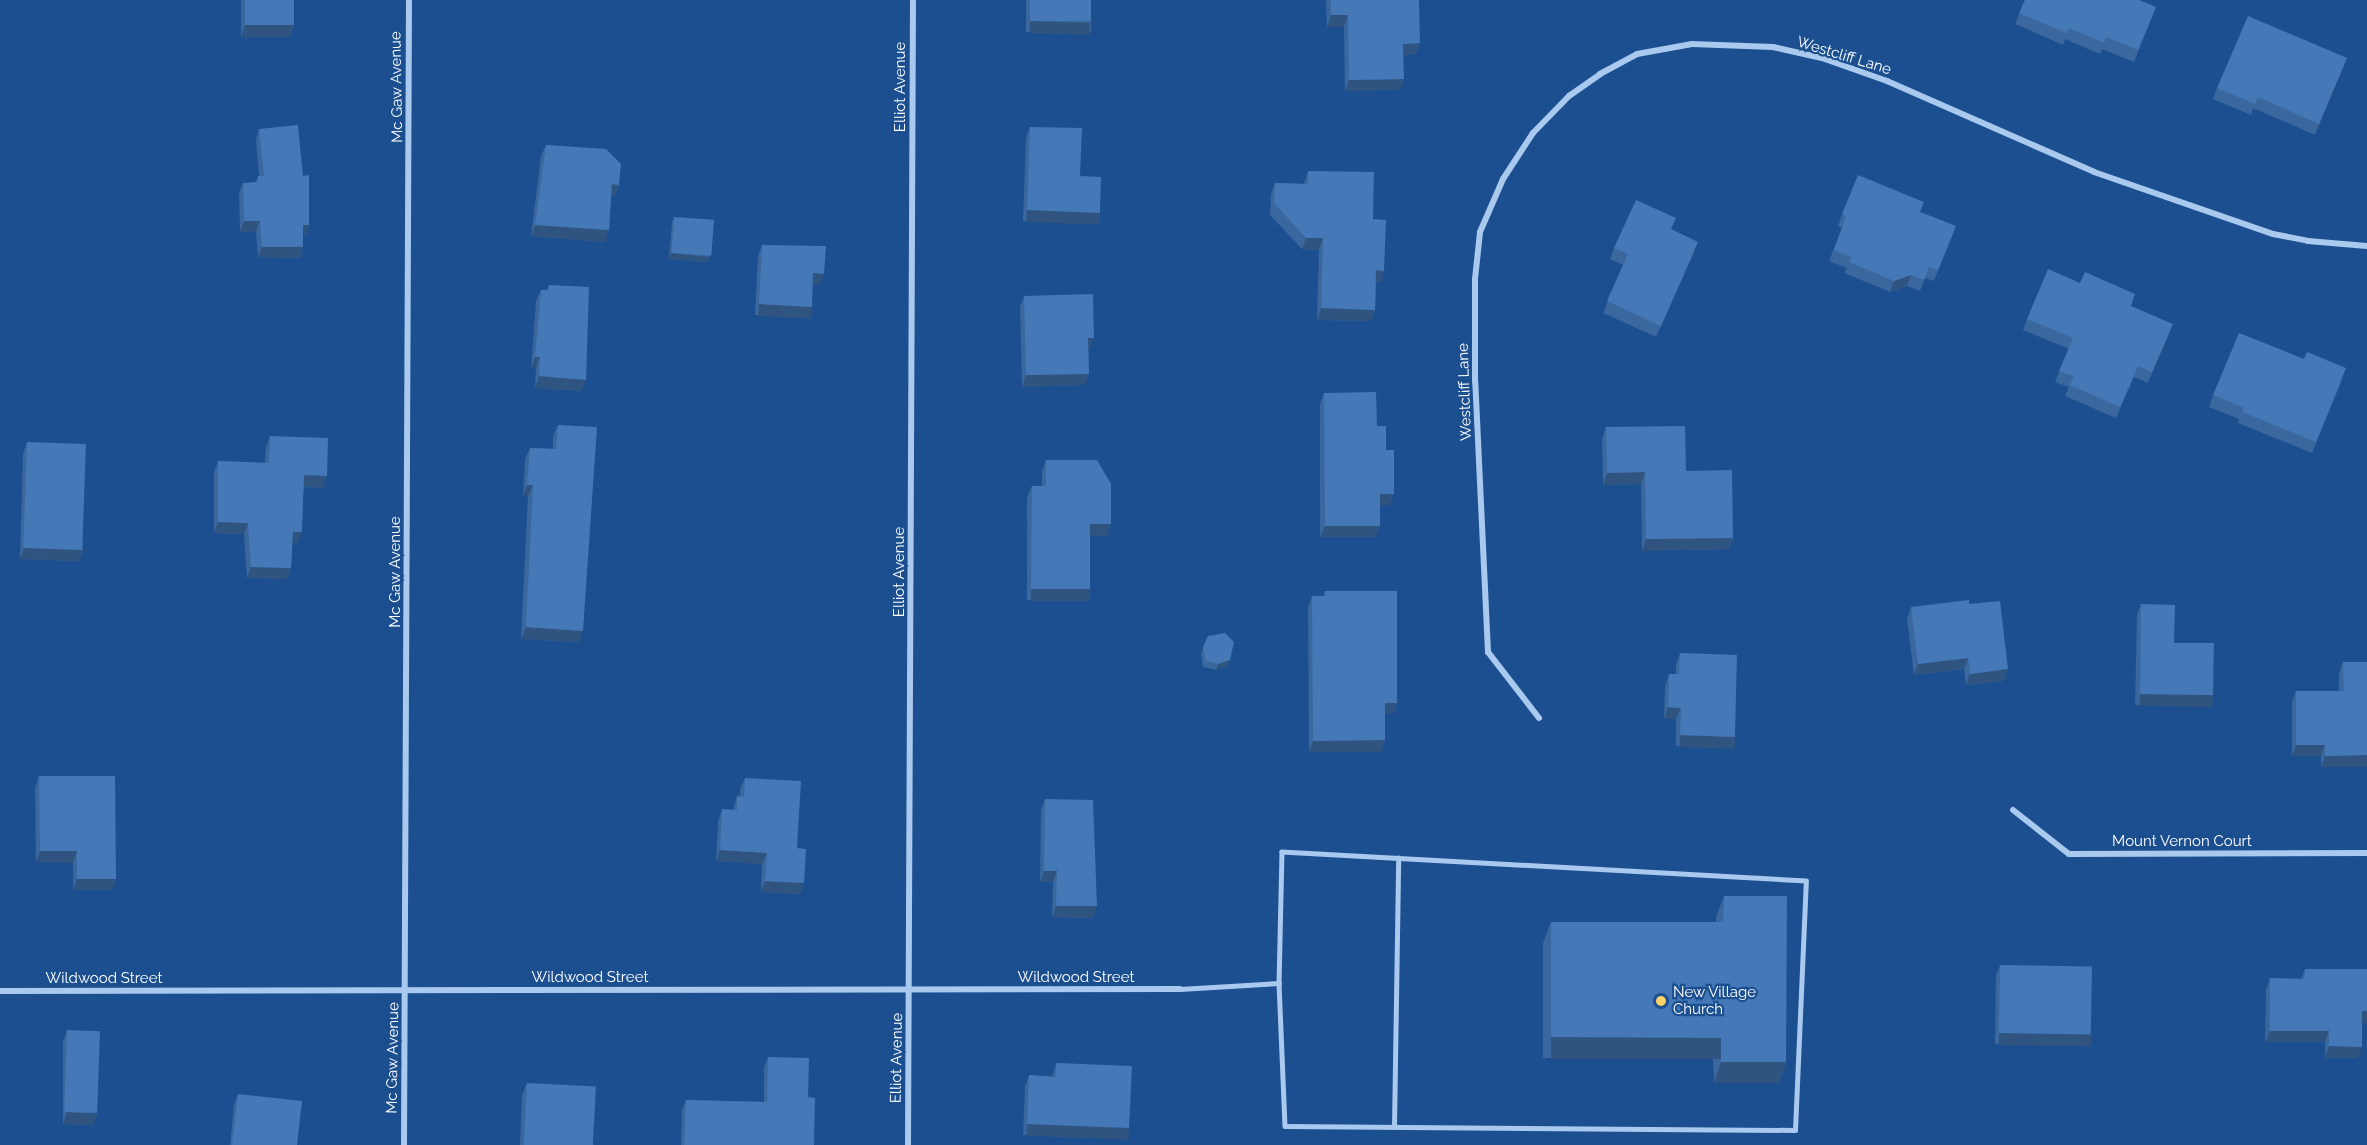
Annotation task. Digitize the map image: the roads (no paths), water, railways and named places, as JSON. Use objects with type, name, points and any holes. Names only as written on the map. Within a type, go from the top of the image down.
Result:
[{"type":"street","name":"Mc Gaw Avenue","points":[[404,1145],[409,0]]},
{"type":"street","name":"Elliot Avenue","points":[[908,1145],[913,0]]},
{"type":"street","name":"Westcliff Lane","points":[[1539,718],[1488,652],[1475,381],[1475,279],[1480,232],[1503,179],[1533,133],[1569,96],[1600,74],[1637,54],[1692,44],[1744,44],[1812,56],[1887,81],[2094,172],[2273,234],[2308,242],[2367,246]]},
{"type":"street","name":"Mount Vernon Court","points":[[2013,810],[2068,854],[2367,853]]},
{"type":"street","name":"Wildwood Street","points":[[0,991],[1180,990]]},
{"type":"lane","points":[[1282,852],[1398,858],[1806,881],[1795,1130],[1285,1126],[1279,983],[1282,852]]},
{"type":"lane","points":[[1394,1127],[1398,858]]},
{"type":"lane","points":[[1180,990],[1279,983]]},
{"type":"place","name":"New Village Church","points":[[1661,1001]]}]
